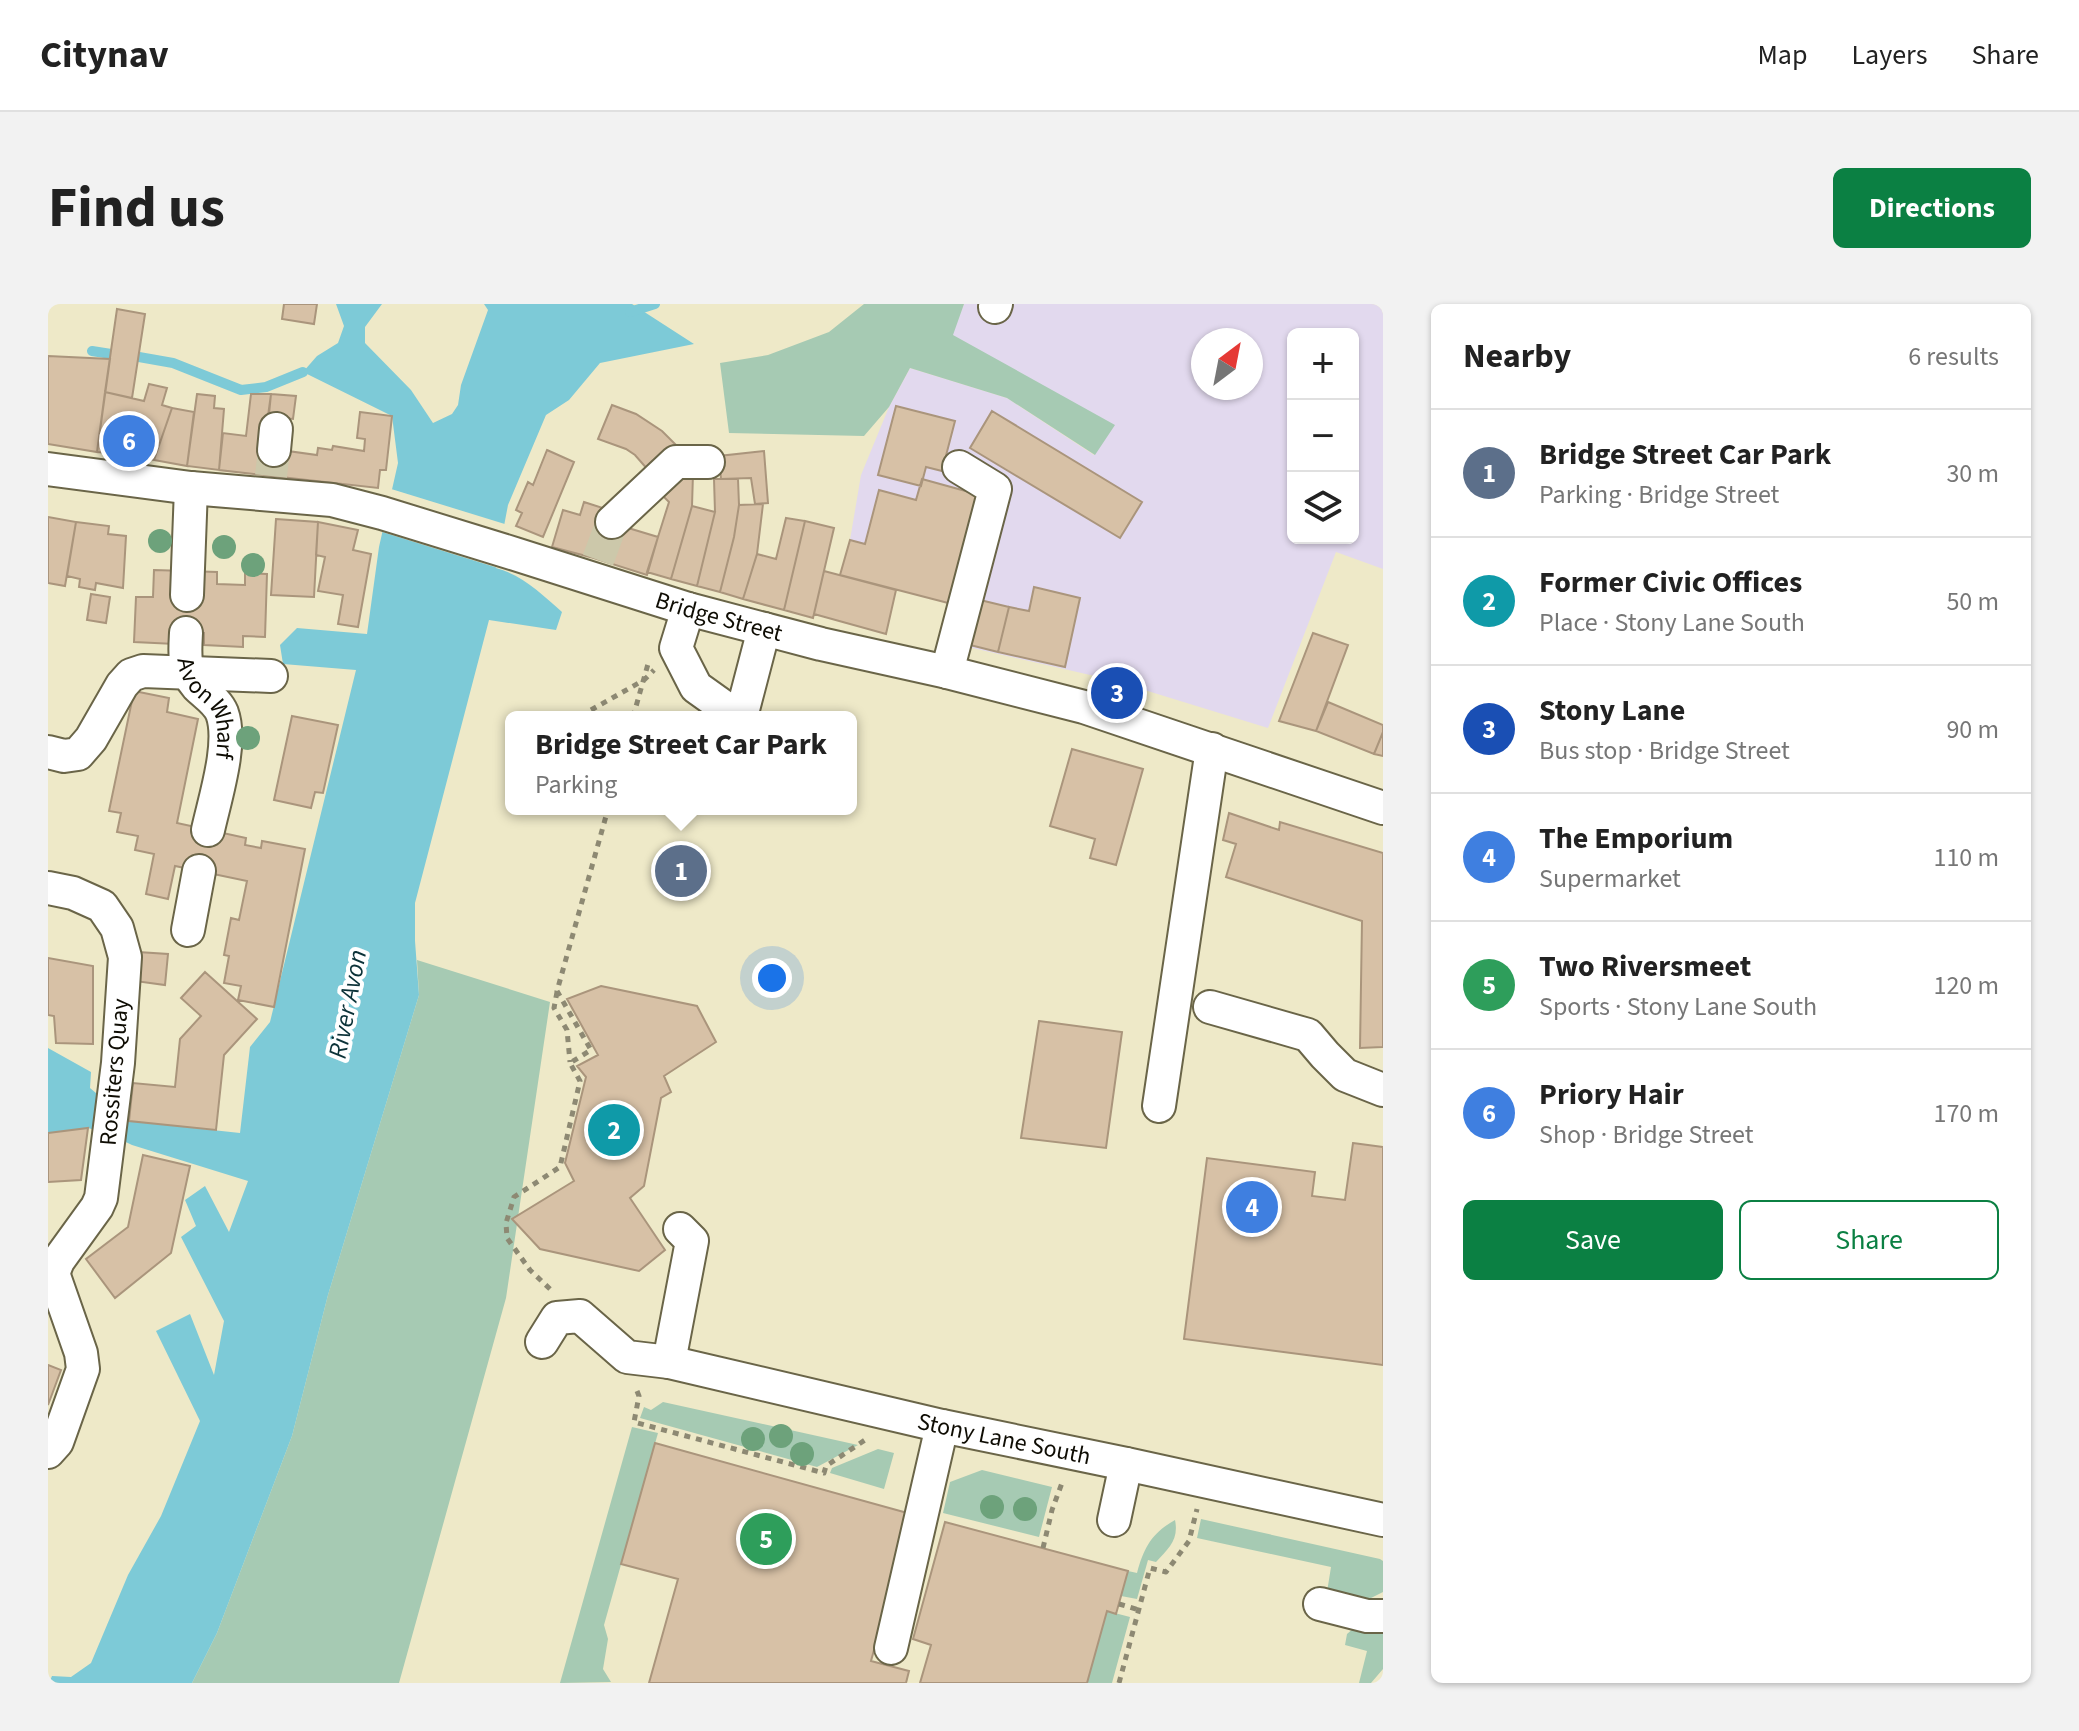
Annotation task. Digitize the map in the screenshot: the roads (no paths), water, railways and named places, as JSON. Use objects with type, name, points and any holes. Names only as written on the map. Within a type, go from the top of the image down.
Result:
[{"type":"street","name":"Bridge Street","points":[[48,469],[191,488],[273,462],[332,500],[515,554],[595,569],[688,609],[1084,707],[1383,808]]},
{"type":"street","points":[[612,522],[676,462],[708,462]]},
{"type":"street","points":[[947,672],[995,489],[959,467]]},
{"type":"street","points":[[187,595],[191,488]]},
{"type":"street","points":[[688,609],[676,648],[696,687],[731,711]]},
{"type":"street","points":[[742,711],[764,629]]},
{"type":"street","name":"Avon Wharf","points":[[186,633],[185,660],[189,673],[221,710],[225,726],[226,742],[208,830]]},
{"type":"street","points":[[48,752],[64,756],[78,754],[91,739],[131,675],[143,671],[271,676]]},
{"type":"street","points":[[1159,1106],[1212,749]]},
{"type":"street","points":[[188,930],[199,871]]},
{"type":"street","name":"Rossiters Quay","points":[[48,888],[73,893],[102,906],[117,928],[125,957],[118,1063],[101,1198],[58,1261],[50,1280]]},
{"type":"street","points":[[1210,1007],[1308,1035],[1345,1075],[1383,1090]]},
{"type":"street","points":[[669,1362],[692,1241],[680,1229]]},
{"type":"street","points":[[48,1452],[57,1442],[83,1369],[81,1353],[50,1280]]},
{"type":"street","name":"Stony Lane South","points":[[542,1342],[557,1318],[580,1316],[627,1357],[669,1362],[942,1426],[1383,1520]]},
{"type":"street","points":[[891,1648],[942,1426]]},
{"type":"street","points":[[1114,1520],[1126,1464]]},
{"type":"street","points":[[1320,1604],[1367,1616],[1383,1616]]},
{"type":"water","name":"River Avon","points":[[336,304],[382,304],[365,327],[365,343],[411,390],[433,423],[452,414],[458,405],[461,385],[488,310],[484,304],[632,304],[694,344],[600,363],[569,400],[546,415],[508,505],[496,568],[523,580],[562,612],[556,630],[489,620],[415,903],[419,995],[328,1295],[292,1436],[217,1633],[192,1683],[49,1683],[52,1676],[71,1677],[91,1663],[128,1575],[161,1516],[200,1421],[156,1331],[190,1314],[214,1375],[224,1321],[181,1237],[196,1226],[185,1200],[205,1186],[229,1232],[248,1181],[88,1128],[48,1133],[48,1048],[91,1072],[90,1088],[129,1121],[240,1133],[250,1047],[270,1022],[356,670],[283,664],[280,645],[297,628],[367,634],[379,547],[398,463],[392,416],[303,372],[317,356],[338,343],[344,326]]},
{"type":"waterway","points":[[630,312],[655,304]]},
{"type":"waterway","points":[[92,351],[111,354]]},
{"type":"waterway","points":[[139,357],[173,363],[241,390],[266,387],[303,372]]},
{"type":"tunnel","points":[[271,476],[274,450]]},
{"type":"tunnel","points":[[598,560],[612,522]]},
{"type":"place","name":"Priory Hair","points":[[129,441]]},
{"type":"place","name":"Stony Lane","points":[[1117,693]]},
{"type":"place","name":"Bridge Street Car Park","points":[[681,871]]},
{"type":"place","name":"Former Civic Offices","points":[[614,1130]]},
{"type":"place","name":"The Emporium","points":[[1252,1207]]},
{"type":"place","name":"Two Riversmeet","points":[[766,1539]]}]
